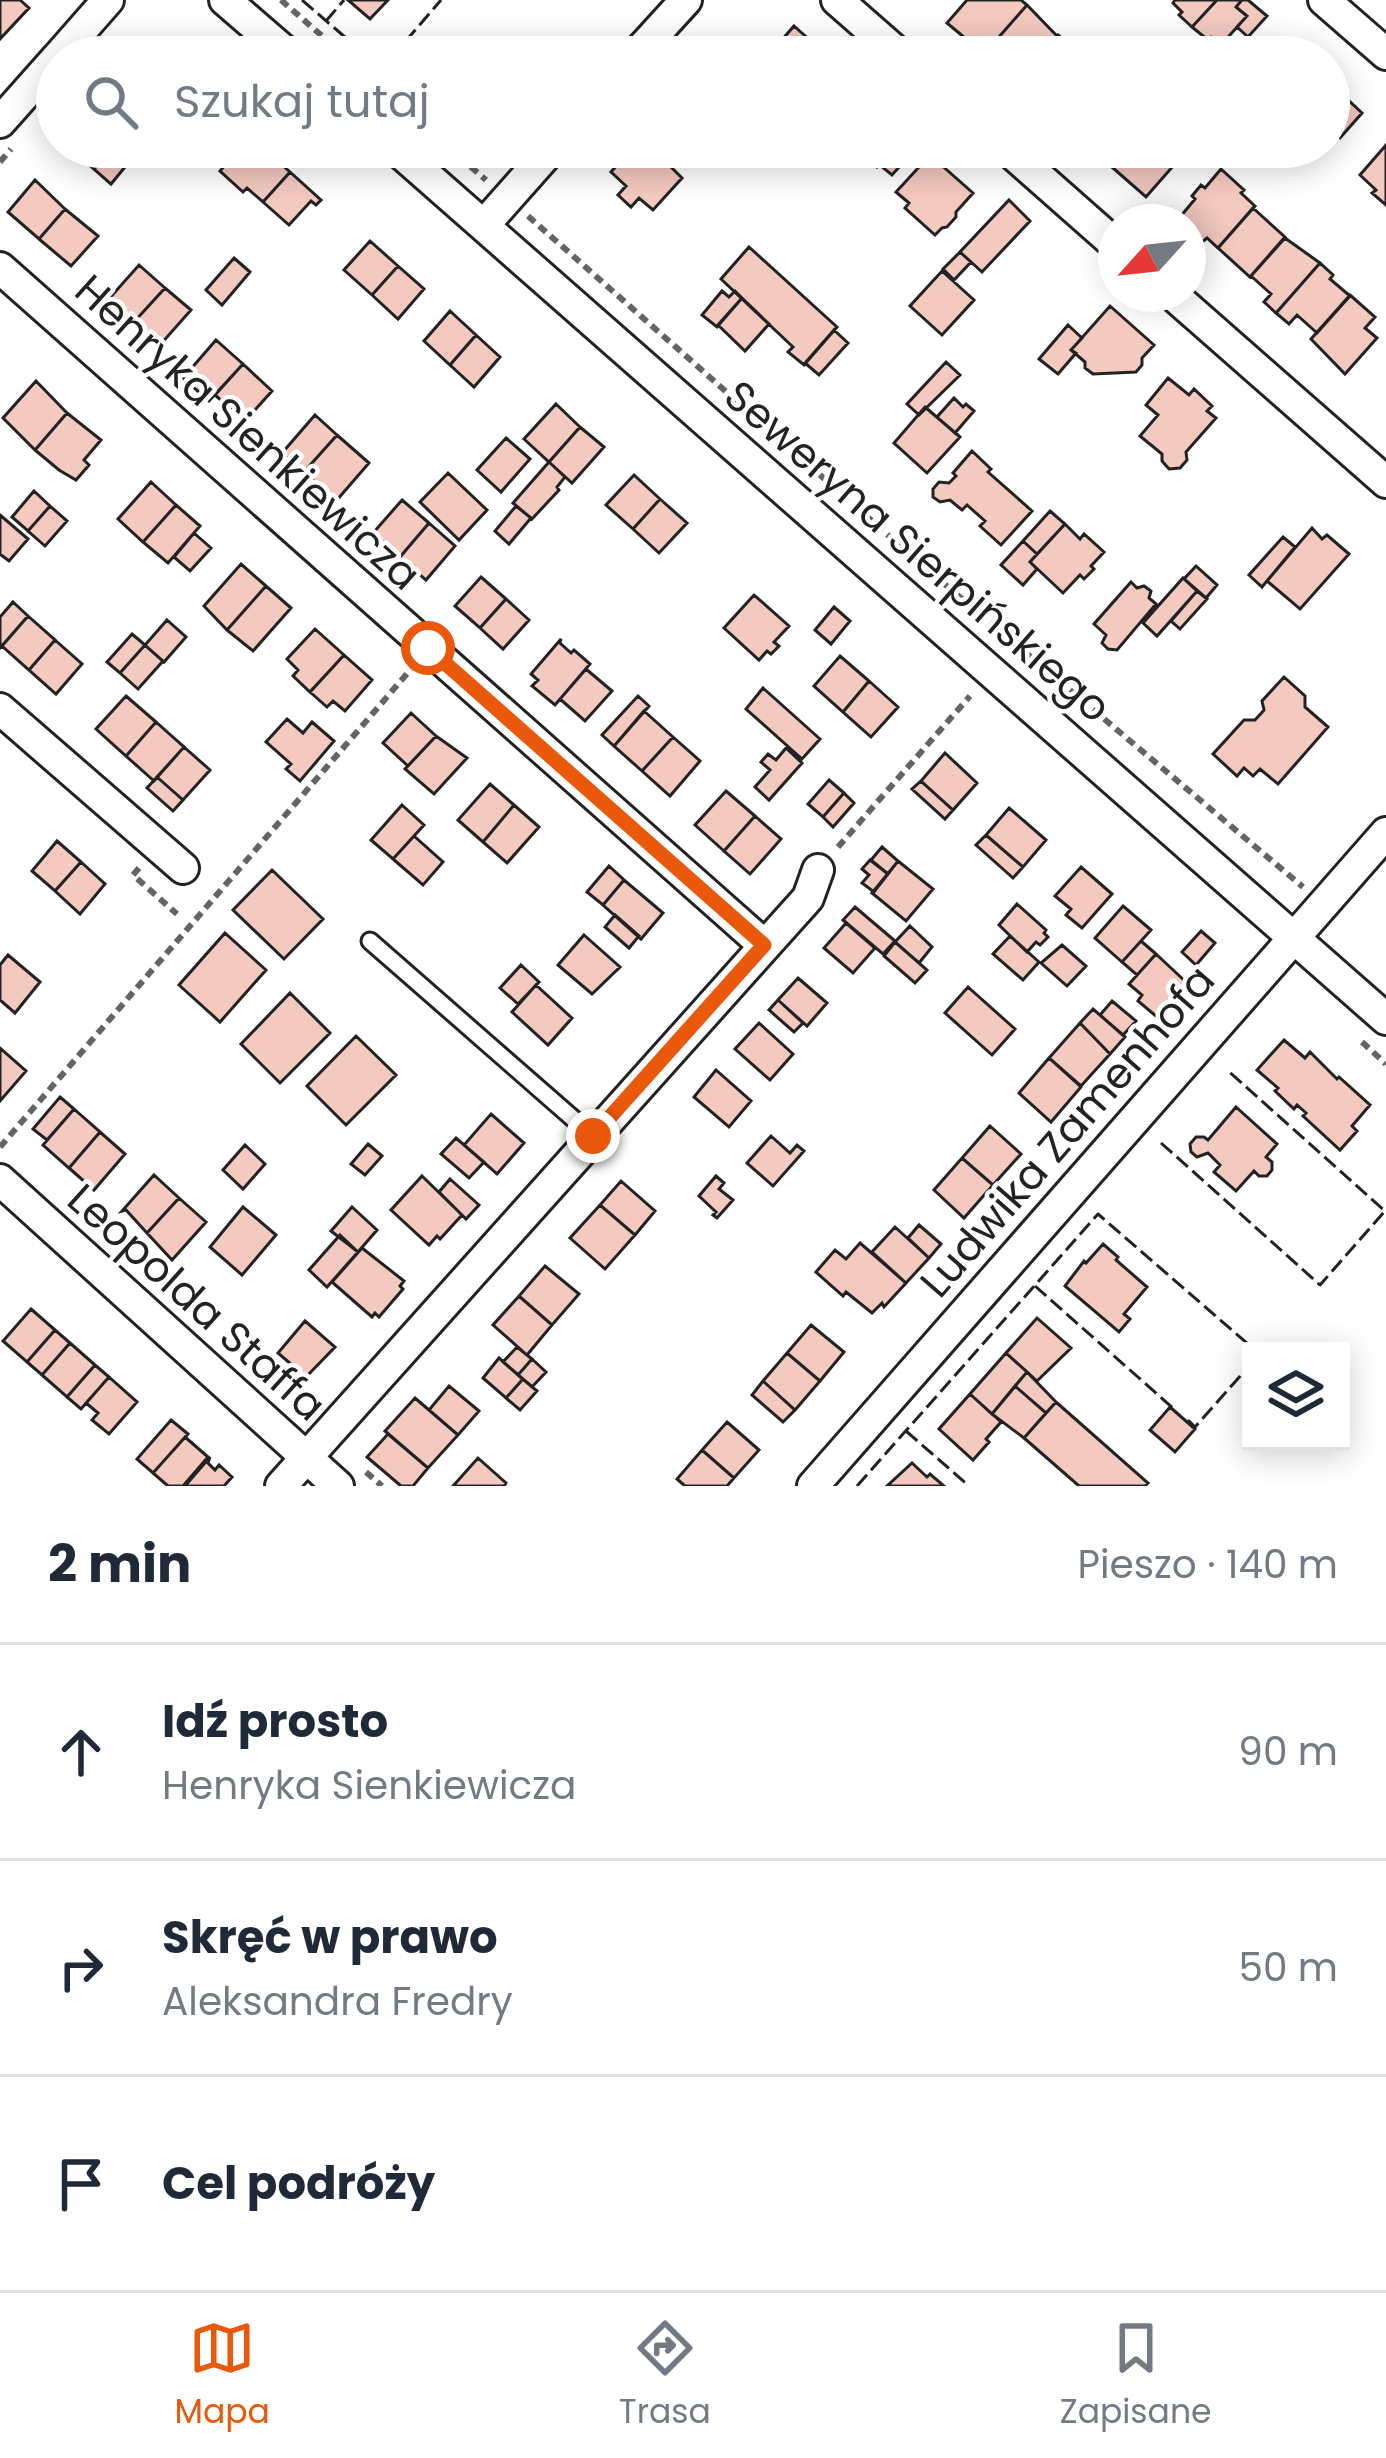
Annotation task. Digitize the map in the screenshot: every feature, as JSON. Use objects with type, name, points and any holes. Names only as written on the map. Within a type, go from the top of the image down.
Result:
[{"type":"street","points":[[76,36],[108,0]]},
{"type":"street","points":[[225,0],[267,36]]},
{"type":"street","points":[[653,36],[686,0]]},
{"type":"street","points":[[837,0],[878,36]]},
{"type":"street","points":[[1324,0],[1386,54]]},
{"type":"street","points":[[0,122],[36,81]]},
{"type":"street","name":"Seweryna Sierpińskiego","points":[[418,168],[1386,1019]]},
{"type":"street","points":[[484,225],[534,168]]},
{"type":"street","points":[[1029,168],[1098,229]]},
{"type":"street","name":"Henryka Sienkiewicza","points":[[0,268],[764,945]]},
{"type":"street","points":[[1192,312],[1386,482]]},
{"type":"street","points":[[0,709],[183,868]]},
{"type":"street","name":"Ludwika Zamenhofa","points":[[813,1486],[1386,833]]},
{"type":"street","points":[[281,1486],[808,898],[818,871]]},
{"type":"street","name":"Leopolda Staffa","points":[[0,1180],[338,1486]]},
{"type":"lane","points":[[370,941],[593,1136]]},
{"type":"path","points":[[281,0],[322,36]]},
{"type":"path","points":[[472,168],[916,560],[1324,904]]},
{"type":"path","points":[[0,1147],[428,648]]},
{"type":"path","points":[[818,871],[970,696]]},
{"type":"building","points":[[0,0],[20,0],[29,8],[0,39]]},
{"type":"building","points":[[348,0],[388,0],[370,19]]},
{"type":"building","points":[[967,0],[1021,0],[1027,5],[1000,36],[963,36],[947,23]]},
{"type":"building","points":[[1175,0],[1217,0],[1192,27],[1179,15],[1182,12]]},
{"type":"building","points":[[1217,0],[1242,0],[1236,7],[1247,16],[1229,36],[1203,36],[1192,27]]},
{"type":"building","points":[[1248,0],[1267,16],[1247,36],[1237,27],[1247,16],[1236,7]]},
{"type":"building","points":[[1027,5],[1057,36],[1000,36]]},
{"type":"building","points":[[794,26],[805,36],[785,36]]},
{"type":"building","points":[[1350,102],[1362,113],[1350,127]]},
{"type":"building","points":[[1386,145],[1386,205],[1360,175]]},
{"type":"building","points":[[95,168],[124,168],[111,184]]},
{"type":"building","points":[[286,168],[290,172],[263,202],[220,171]]},
{"type":"building","points":[[615,168],[672,168],[682,178],[653,210],[639,198],[631,207],[618,195],[626,186],[611,172]]},
{"type":"building","points":[[918,168],[945,168],[973,193],[935,235],[905,208],[909,203],[896,192]]},
{"type":"building","points":[[1113,168],[1171,168],[1146,197]]},
{"type":"building","points":[[1221,169],[1255,206],[1218,248],[1206,239],[1206,204],[1191,204],[1201,185],[1205,188]]},
{"type":"building","points":[[290,172],[321,200],[316,205],[311,201],[289,225],[263,202]]},
{"type":"building","points":[[35,180],[65,209],[39,239],[8,212]]},
{"type":"building","points":[[1009,200],[1030,221],[982,272],[960,252]]},
{"type":"building","points":[[1253,208],[1285,237],[1250,277],[1218,248]]},
{"type":"building","points":[[65,209],[98,236],[71,266],[39,239]]},
{"type":"building","points":[[1285,238],[1320,263],[1276,313],[1264,302],[1271,294],[1251,276]]},
{"type":"building","points":[[370,241],[398,266],[372,295],[344,270]]},
{"type":"building","points":[[749,247],[837,327],[804,365],[788,352],[793,347],[721,279]]},
{"type":"building","points":[[960,252],[971,262],[954,280],[943,269]]},
{"type":"building","points":[[234,258],[250,272],[222,305],[206,290]]},
{"type":"building","points":[[1320,263],[1350,296],[1317,333],[1297,315],[1289,324],[1276,313]]},
{"type":"building","points":[[139,265],[165,288],[133,323],[107,301]]},
{"type":"building","points":[[398,266],[424,289],[398,319],[372,295]]},
{"type":"building","points":[[942,271],[974,300],[942,335],[910,306]]},
{"type":"building","points":[[165,288],[191,310],[160,345],[133,323]]},
{"type":"building","points":[[722,291],[729,297],[735,291],[742,298],[717,327],[702,315]]},
{"type":"building","points":[[1350,295],[1375,317],[1365,328],[1377,338],[1345,374],[1311,339]]},
{"type":"building","points":[[742,298],[769,324],[745,351],[718,325]]},
{"type":"building","points":[[450,311],[476,335],[450,365],[424,341]]},
{"type":"building","points":[[1105,312],[1117,312],[1154,345],[1136,372],[1093,374],[1071,350]]},
{"type":"building","points":[[1068,325],[1082,338],[1058,374],[1039,359]]},
{"type":"building","points":[[834,330],[848,343],[819,375],[805,363]]},
{"type":"building","points":[[476,335],[500,357],[474,387],[450,365]]},
{"type":"building","points":[[216,340],[243,364],[209,401],[183,378]]},
{"type":"building","points":[[946,362],[960,375],[919,415],[907,404]]},
{"type":"building","points":[[243,364],[272,391],[245,421],[215,395]]},
{"type":"building","points":[[1168,378],[1189,395],[1194,389],[1212,406],[1207,411],[1216,418],[1186,452],[1187,460],[1180,468],[1169,469],[1162,454],[1140,436],[1158,415],[1146,405]]},
{"type":"building","points":[[36,381],[67,413],[35,450],[3,418]]},
{"type":"building","points":[[954,398],[974,411],[955,433],[937,417]]},
{"type":"building","points":[[556,404],[580,427],[549,462],[524,439]]},
{"type":"building","points":[[925,407],[960,437],[927,473],[894,443]]},
{"type":"building","points":[[67,413],[101,440],[84,460],[89,465],[76,480],[35,450]]},
{"type":"building","points":[[315,415],[337,435],[304,472],[282,453]]},
{"type":"building","points":[[580,427],[604,447],[572,483],[549,462]]},
{"type":"building","points":[[337,435],[369,463],[336,501],[304,472]]},
{"type":"building","points":[[506,438],[530,459],[501,492],[477,470]]},
{"type":"building","points":[[972,451],[1032,511],[1001,545],[980,526],[985,521],[967,505],[962,510],[950,500],[940,502],[933,497],[933,489],[939,482],[949,483]]},
{"type":"building","points":[[549,462],[565,477],[532,519],[513,503]]},
{"type":"building","points":[[448,473],[487,510],[459,540],[420,502]]},
{"type":"building","points":[[634,475],[660,499],[633,529],[606,505]]},
{"type":"building","points":[[151,482],[176,505],[143,542],[118,519]]},
{"type":"building","points":[[34,491],[50,506],[28,531],[12,517]]},
{"type":"building","points":[[660,499],[687,523],[659,553],[633,529]]},
{"type":"building","points":[[402,500],[429,523],[400,557],[373,533]]},
{"type":"building","points":[[176,505],[200,526],[168,563],[143,542]]},
{"type":"building","points":[[50,506],[67,521],[45,546],[28,531]]},
{"type":"building","points":[[516,506],[531,518],[509,544],[495,531]]},
{"type":"building","points":[[1050,511],[1065,524],[1037,554],[1023,541]]},
{"type":"building","points":[[0,515],[28,539],[9,561],[0,554]]},
{"type":"building","points":[[429,523],[455,546],[426,580],[400,557]]},
{"type":"building","points":[[1065,524],[1104,552],[1084,579],[1080,575],[1063,593],[1030,562]]},
{"type":"building","points":[[1312,528],[1349,554],[1300,609],[1267,581]]},
{"type":"building","points":[[194,533],[211,548],[190,571],[174,557]]},
{"type":"building","points":[[1283,537],[1295,547],[1262,587],[1249,575]]},
{"type":"building","points":[[1023,541],[1037,554],[1030,562],[1037,569],[1023,585],[1001,565]]},
{"type":"building","points":[[241,564],[266,586],[227,630],[204,606]]},
{"type":"building","points":[[1196,566],[1217,585],[1206,598],[1184,579]]},
{"type":"building","points":[[481,577],[506,599],[480,628],[455,606]]},
{"type":"building","points":[[1183,578],[1197,591],[1157,636],[1143,623]]},
{"type":"building","points":[[1131,582],[1151,591],[1149,598],[1156,604],[1117,650],[1108,649],[1102,643],[1106,635],[1094,624]]},
{"type":"building","points":[[266,586],[291,608],[253,651],[227,630]]},
{"type":"building","points":[[1197,591],[1207,599],[1180,629],[1171,621]]},
{"type":"building","points":[[754,595],[789,626],[774,642],[779,646],[759,660],[724,628]]},
{"type":"building","points":[[506,599],[529,620],[503,649],[480,628]]},
{"type":"building","points":[[13,602],[28,616],[0,648],[0,617]]},
{"type":"building","points":[[834,607],[850,621],[831,644],[815,630]]},
{"type":"building","points":[[28,616],[55,640],[29,670],[2,646]]},
{"type":"building","points":[[167,620],[186,637],[164,662],[145,645]]},
{"type":"building","points":[[315,629],[344,655],[310,692],[293,676],[298,670],[287,659]]},
{"type":"building","points":[[132,634],[145,645],[120,673],[107,662]]},
{"type":"building","points":[[561,639],[571,653],[574,650],[590,664],[555,705],[532,686],[538,680],[531,674]]},
{"type":"building","points":[[55,640],[82,664],[56,694],[29,670]]},
{"type":"building","points":[[145,645],[163,661],[138,689],[120,673]]},
{"type":"building","points":[[344,655],[372,680],[345,711],[333,701],[327,707],[310,692]]},
{"type":"building","points":[[840,656],[869,681],[843,712],[814,686]]},
{"type":"building","points":[[586,669],[612,691],[585,721],[560,699]]},
{"type":"building","points":[[1284,677],[1305,696],[1305,707],[1328,727],[1278,784],[1260,769],[1253,776],[1244,768],[1237,776],[1213,754],[1244,720],[1255,720],[1264,710],[1262,701]]},
{"type":"building","points":[[869,681],[898,707],[871,737],[843,712]]},
{"type":"building","points":[[763,688],[820,739],[802,759],[746,709]]},
{"type":"building","points":[[126,696],[156,722],[126,756],[96,729]]},
{"type":"building","points":[[638,696],[649,706],[614,746],[602,735]]},
{"type":"building","points":[[644,711],[673,737],[642,771],[614,746]]},
{"type":"building","points":[[411,713],[436,736],[408,766],[383,743]]},
{"type":"building","points":[[287,719],[303,733],[312,722],[334,741],[300,781],[286,769],[291,764],[266,742]]},
{"type":"building","points":[[156,722],[184,747],[154,781],[126,756]]},
{"type":"building","points":[[436,736],[467,758],[434,794],[405,769]]},
{"type":"building","points":[[673,737],[700,761],[670,796],[642,771]]},
{"type":"building","points":[[184,747],[210,770],[183,800],[157,777]]},
{"type":"building","points":[[786,748],[802,763],[769,800],[755,787],[770,770],[761,762],[768,754],[776,760]]},
{"type":"building","points":[[945,753],[977,783],[953,810],[921,781]]},
{"type":"building","points":[[157,777],[183,800],[173,811],[147,788]]},
{"type":"building","points":[[829,780],[844,793],[823,817],[808,804]]},
{"type":"building","points":[[921,781],[953,810],[945,819],[912,789]]},
{"type":"building","points":[[490,784],[514,805],[483,842],[458,820]]},
{"type":"building","points":[[726,791],[755,816],[724,851],[695,825]]},
{"type":"building","points":[[844,793],[854,803],[833,827],[823,817]]},
{"type":"building","points":[[402,805],[424,825],[393,859],[371,840]]},
{"type":"building","points":[[514,805],[539,827],[507,863],[483,842]]},
{"type":"building","points":[[1009,808],[1046,840],[1023,867],[986,835]]},
{"type":"building","points":[[755,816],[781,839],[750,874],[724,851]]},
{"type":"building","points":[[986,835],[1023,867],[1013,878],[976,845]]},
{"type":"building","points":[[414,836],[443,862],[423,885],[393,859]]},
{"type":"building","points":[[57,841],[81,862],[55,891],[32,871]]},
{"type":"building","points":[[882,847],[898,861],[888,874],[871,860]]},
{"type":"building","points":[[870,860],[888,874],[874,892],[862,883],[869,875],[862,869]]},
{"type":"building","points":[[898,861],[933,889],[906,921],[872,893]]},
{"type":"building","points":[[81,862],[105,884],[80,914],[55,891]]},
{"type":"building","points":[[609,866],[624,880],[603,905],[587,892]]},
{"type":"building","points":[[1081,867],[1112,894],[1082,928],[1066,915],[1071,909],[1055,896]]},
{"type":"building","points":[[272,870],[323,919],[284,959],[233,910]]},
{"type":"building","points":[[624,880],[663,913],[641,939],[603,905]]},
{"type":"building","points":[[1017,904],[1048,937],[1027,952],[999,925]]},
{"type":"building","points":[[1123,906],[1151,930],[1122,962],[1095,938]]},
{"type":"building","points":[[855,907],[895,941],[883,954],[843,920]]},
{"type":"building","points":[[615,915],[639,936],[629,948],[605,927]]},
{"type":"building","points":[[846,923],[875,948],[853,973],[824,948]]},
{"type":"building","points":[[910,926],[932,947],[919,963],[895,942]]},
{"type":"building","points":[[1201,931],[1215,943],[1196,965],[1182,952]]},
{"type":"building","points":[[225,933],[266,970],[220,1022],[179,985]]},
{"type":"building","points":[[584,935],[620,967],[592,994],[558,965]]},
{"type":"building","points":[[1010,936],[1039,962],[1023,980],[993,954]]},
{"type":"building","points":[[1141,941],[1156,954],[1137,975],[1122,962]]},
{"type":"building","points":[[895,942],[927,970],[915,983],[884,956]]},
{"type":"building","points":[[1062,945],[1086,966],[1067,986],[1041,963]]},
{"type":"building","points":[[1156,954],[1187,983],[1157,1017],[1138,1001],[1142,995],[1129,984]]},
{"type":"building","points":[[8,955],[40,982],[15,1013],[0,1000],[0,965]]},
{"type":"building","points":[[521,965],[539,982],[518,1004],[500,988]]},
{"type":"building","points":[[798,978],[827,1003],[807,1026],[778,1000]]},
{"type":"building","points":[[536,985],[572,1018],[548,1045],[512,1012]]},
{"type":"building","points":[[968,987],[1015,1029],[992,1055],[945,1013]]},
{"type":"building","points":[[290,993],[330,1033],[280,1083],[241,1044]]},
{"type":"building","points":[[778,1000],[803,1023],[794,1032],[769,1010]]},
{"type":"building","points":[[1112,1001],[1136,1021],[1123,1035],[1100,1015]]},
{"type":"building","points":[[1093,1009],[1125,1037],[1110,1054],[1080,1023]]},
{"type":"building","points":[[759,1023],[793,1054],[770,1080],[735,1049]]},
{"type":"building","points":[[1080,1023],[1110,1054],[1081,1086],[1049,1058]]},
{"type":"building","points":[[356,1036],[396,1075],[346,1125],[307,1086]]},
{"type":"building","points":[[1284,1040],[1305,1058],[1310,1052],[1370,1105],[1352,1126],[1357,1131],[1340,1150],[1257,1070]]},
{"type":"building","points":[[0,1048],[26,1071],[0,1101]]},
{"type":"building","points":[[1049,1058],[1081,1087],[1051,1122],[1019,1093]]},
{"type":"building","points":[[716,1070],[751,1101],[729,1127],[694,1097]]},
{"type":"building","points":[[60,1097],[74,1109],[47,1140],[33,1129]]},
{"type":"building","points":[[1236,1107],[1277,1144],[1266,1157],[1272,1162],[1267,1176],[1254,1171],[1236,1191],[1214,1172],[1220,1165],[1208,1153],[1197,1157],[1190,1144],[1196,1137],[1208,1140]]},
{"type":"building","points":[[74,1109],[100,1132],[69,1168],[43,1145]]},
{"type":"building","points":[[491,1114],[524,1143],[497,1174],[464,1145]]},
{"type":"building","points":[[990,1126],[1021,1154],[993,1185],[962,1158]]},
{"type":"building","points":[[100,1132],[125,1154],[94,1190],[69,1168]]},
{"type":"building","points":[[771,1136],[790,1153],[797,1145],[804,1151],[773,1186],[747,1163]]},
{"type":"building","points":[[456,1138],[484,1162],[469,1178],[441,1154]]},
{"type":"building","points":[[368,1144],[382,1156],[365,1175],[351,1164]]},
{"type":"building","points":[[245,1145],[265,1164],[243,1189],[223,1170]]},
{"type":"building","points":[[962,1158],[993,1185],[964,1218],[934,1190]]},
{"type":"building","points":[[154,1175],[179,1198],[147,1233],[122,1211]]},
{"type":"building","points":[[422,1176],[462,1215],[429,1245],[391,1210]]},
{"type":"building","points":[[716,1176],[724,1183],[719,1189],[733,1200],[717,1218],[699,1196]]},
{"type":"building","points":[[450,1179],[479,1205],[466,1219],[439,1192]]},
{"type":"building","points":[[621,1181],[655,1211],[635,1235],[600,1205]]},
{"type":"building","points":[[179,1198],[206,1222],[172,1260],[147,1233]]},
{"type":"building","points":[[600,1205],[635,1235],[605,1269],[570,1238]]},
{"type":"building","points":[[243,1207],[276,1235],[242,1275],[210,1247]]},
{"type":"building","points":[[352,1207],[377,1230],[358,1252],[331,1231]]},
{"type":"building","points":[[919,1225],[941,1244],[929,1258],[908,1238]]},
{"type":"building","points":[[895,1227],[929,1258],[906,1283],[872,1252]]},
{"type":"building","points":[[340,1235],[358,1252],[327,1287],[309,1270]]},
{"type":"building","points":[[860,1243],[906,1283],[872,1313],[816,1272],[835,1250],[846,1259]]},
{"type":"building","points":[[1103,1244],[1147,1287],[1124,1314],[1130,1319],[1119,1332],[1065,1286]]},
{"type":"building","points":[[362,1248],[404,1281],[403,1289],[379,1317],[375,1313],[372,1317],[332,1282]]},
{"type":"building","points":[[545,1266],[579,1294],[552,1325],[519,1296]]},
{"type":"building","points":[[519,1296],[552,1325],[527,1355],[493,1325]]},
{"type":"building","points":[[31,1309],[55,1330],[27,1362],[3,1341]]},
{"type":"building","points":[[1037,1318],[1071,1348],[1037,1381],[1006,1353]]},
{"type":"building","points":[[305,1321],[335,1347],[306,1377],[278,1353]]},
{"type":"building","points":[[811,1325],[844,1352],[820,1381],[787,1353]]},
{"type":"building","points":[[55,1330],[70,1343],[42,1375],[27,1362]]},
{"type":"building","points":[[70,1343],[95,1365],[67,1397],[42,1375]]},
{"type":"building","points":[[517,1347],[532,1359],[518,1375],[503,1362]]},
{"type":"building","points":[[787,1353],[820,1381],[795,1410],[763,1381]]},
{"type":"building","points":[[1006,1353],[1027,1372],[992,1414],[970,1394]]},
{"type":"building","points":[[499,1358],[523,1379],[506,1398],[483,1378]]},
{"type":"building","points":[[532,1359],[546,1372],[532,1387],[518,1375]]},
{"type":"building","points":[[95,1365],[109,1377],[81,1409],[67,1397]]},
{"type":"building","points":[[1027,1372],[1056,1402],[1046,1413],[1015,1386]]},
{"type":"building","points":[[109,1377],[137,1402],[109,1434],[92,1420],[98,1413],[86,1403]]},
{"type":"building","points":[[523,1379],[537,1391],[520,1410],[506,1398]]},
{"type":"building","points":[[763,1381],[795,1410],[783,1422],[752,1395]]},
{"type":"building","points":[[449,1386],[479,1411],[458,1435],[429,1410]]},
{"type":"building","points":[[1015,1386],[1046,1413],[1024,1438],[992,1414]]},
{"type":"building","points":[[970,1394],[1001,1422],[973,1460],[939,1429]]},
{"type":"building","points":[[415,1398],[458,1435],[428,1468],[385,1431]]},
{"type":"building","points":[[1056,1402],[1148,1483],[1079,1486],[1024,1438]]},
{"type":"building","points":[[1170,1407],[1195,1429],[1175,1452],[1150,1430]]},
{"type":"building","points":[[171,1420],[188,1434],[153,1473],[137,1459]]},
{"type":"building","points":[[727,1422],[759,1450],[734,1478],[702,1450]]},
{"type":"building","points":[[388,1434],[428,1468],[413,1486],[401,1486],[367,1457]]},
{"type":"building","points":[[185,1437],[208,1457],[183,1486],[168,1486],[153,1473]]},
{"type":"building","points":[[702,1450],[734,1478],[727,1486],[685,1486],[677,1479]]},
{"type":"building","points":[[210,1457],[208,1463],[215,1470],[219,1465],[232,1477],[224,1486],[185,1486]]},
{"type":"building","points":[[478,1458],[506,1483],[504,1486],[453,1486]]},
{"type":"building","points":[[912,1463],[927,1477],[930,1474],[944,1486],[887,1486]]},
{"type":"fence","points":[[302,0],[344,36]]},
{"type":"fence","points":[[326,21],[344,0]]},
{"type":"fence","points":[[410,36],[441,0]]},
{"type":"fence","points":[[1161,1143],[1320,1285],[1385,1211],[1226,1069]]},
{"type":"fence","points":[[857,1486],[1098,1214],[1246,1342]]},
{"type":"fence","points":[[1035,1286],[1174,1409]]},
{"type":"fence","points":[[1188,1420],[1195,1427],[1242,1374]]},
{"type":"fence","points":[[906,1431],[969,1486]]},
{"type":"route","points":[[428,648],[764,945],[593,1136]]}]
